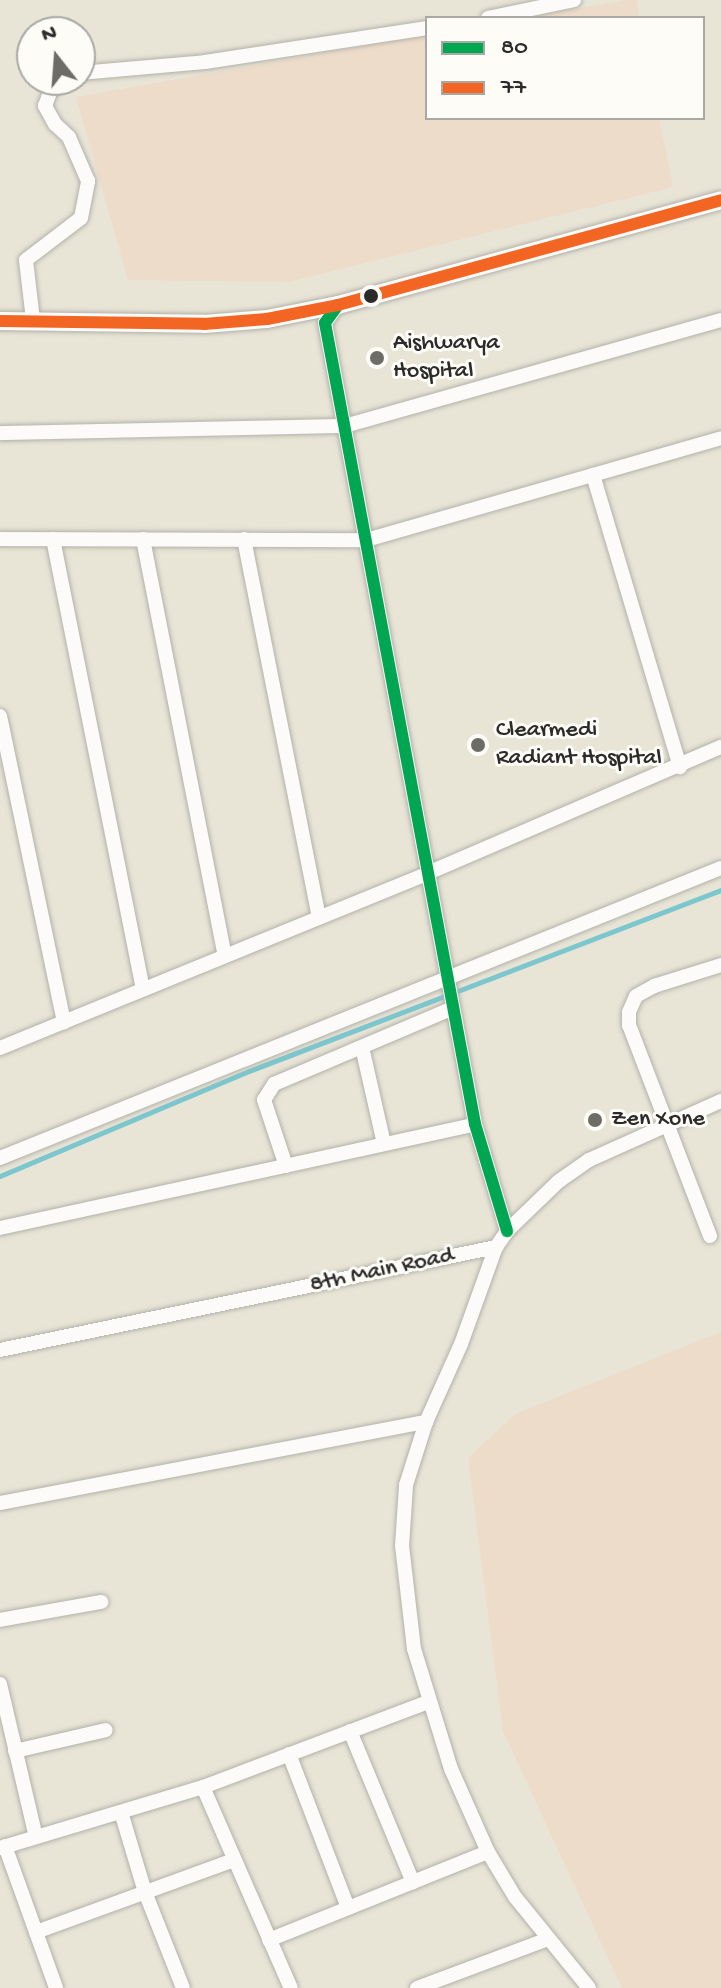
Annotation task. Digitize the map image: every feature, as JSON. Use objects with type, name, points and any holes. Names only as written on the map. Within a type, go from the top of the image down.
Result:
[{"type":"street","points":[[498,16],[574,0]]},
{"type":"street","points":[[96,72],[205,62],[425,28]]},
{"type":"street","points":[[33,320],[26,260],[81,218],[88,181],[69,137],[55,124],[45,106],[49,96]]},
{"type":"street","points":[[0,321],[204,324],[267,319],[338,305],[721,200]]},
{"type":"street","points":[[338,305],[325,323],[475,1124],[507,1231]]},
{"type":"street","points":[[0,433],[344,426],[721,320]]},
{"type":"street","points":[[0,539],[366,540],[721,438]]},
{"type":"street","points":[[593,475],[680,767]]},
{"type":"street","points":[[53,539],[143,989]]},
{"type":"street","points":[[143,539],[225,956]]},
{"type":"street","points":[[244,539],[319,918]]},
{"type":"street","points":[[0,716],[64,1022]]},
{"type":"street","points":[[0,1048],[428,873],[721,747]]},
{"type":"street","points":[[0,1158],[721,868]]},
{"type":"street","points":[[710,1236],[629,1025],[629,1012],[636,996],[654,986],[721,965]]},
{"type":"street","points":[[286,1166],[264,1100],[274,1084],[453,1008]]},
{"type":"street","points":[[362,1047],[384,1144]]},
{"type":"street","points":[[589,1988],[515,1897],[488,1852],[451,1769],[414,1649],[402,1546],[406,1485],[426,1422],[461,1344],[496,1247],[507,1231],[559,1181],[589,1160],[721,1101]]},
{"type":"street","points":[[0,1228],[475,1124]]},
{"type":"street","name":"8th Main Road","points":[[0,1350],[496,1247]]},
{"type":"street","points":[[0,1503],[426,1422]]},
{"type":"street","points":[[0,1620],[101,1602]]},
{"type":"street","points":[[0,1684],[36,1837]]},
{"type":"street","points":[[56,1988],[3,1847],[203,1787],[428,1702]]},
{"type":"street","points":[[15,1751],[106,1730]]},
{"type":"street","points":[[350,1731],[413,1882]]},
{"type":"street","points":[[289,1754],[348,1908]]},
{"type":"street","points":[[203,1787],[291,1988]]},
{"type":"street","points":[[121,1812],[145,1892],[183,1988]]},
{"type":"street","points":[[269,1940],[488,1852]]},
{"type":"street","points":[[36,1932],[234,1860]]},
{"type":"street","points":[[417,1988],[548,1939]]},
{"type":"shaded area","points":[[637,0],[640,16],[536,16]]},
{"type":"shaded area","points":[[425,35],[425,120],[659,120],[673,187],[289,282],[128,280],[76,97],[96,96],[96,93]]},
{"type":"shaded area","points":[[721,1332],[721,1988],[622,1988],[503,1731],[468,1458],[515,1414]]},
{"type":"waterway","points":[[0,1176],[249,1071],[721,890]]},
{"type":"transit line","name":"77","points":[[0,321],[204,324],[267,319],[338,305],[721,200]]},
{"type":"transit line","name":"80","points":[[338,305],[325,323],[475,1124],[507,1231]]},
{"type":"place","name":"Aishwarya Hospital","points":[[377,358]]},
{"type":"place","name":"Clearmedi Radiant Hospital","points":[[478,745]]},
{"type":"place","name":"Zen Xone","points":[[595,1120]]}]
